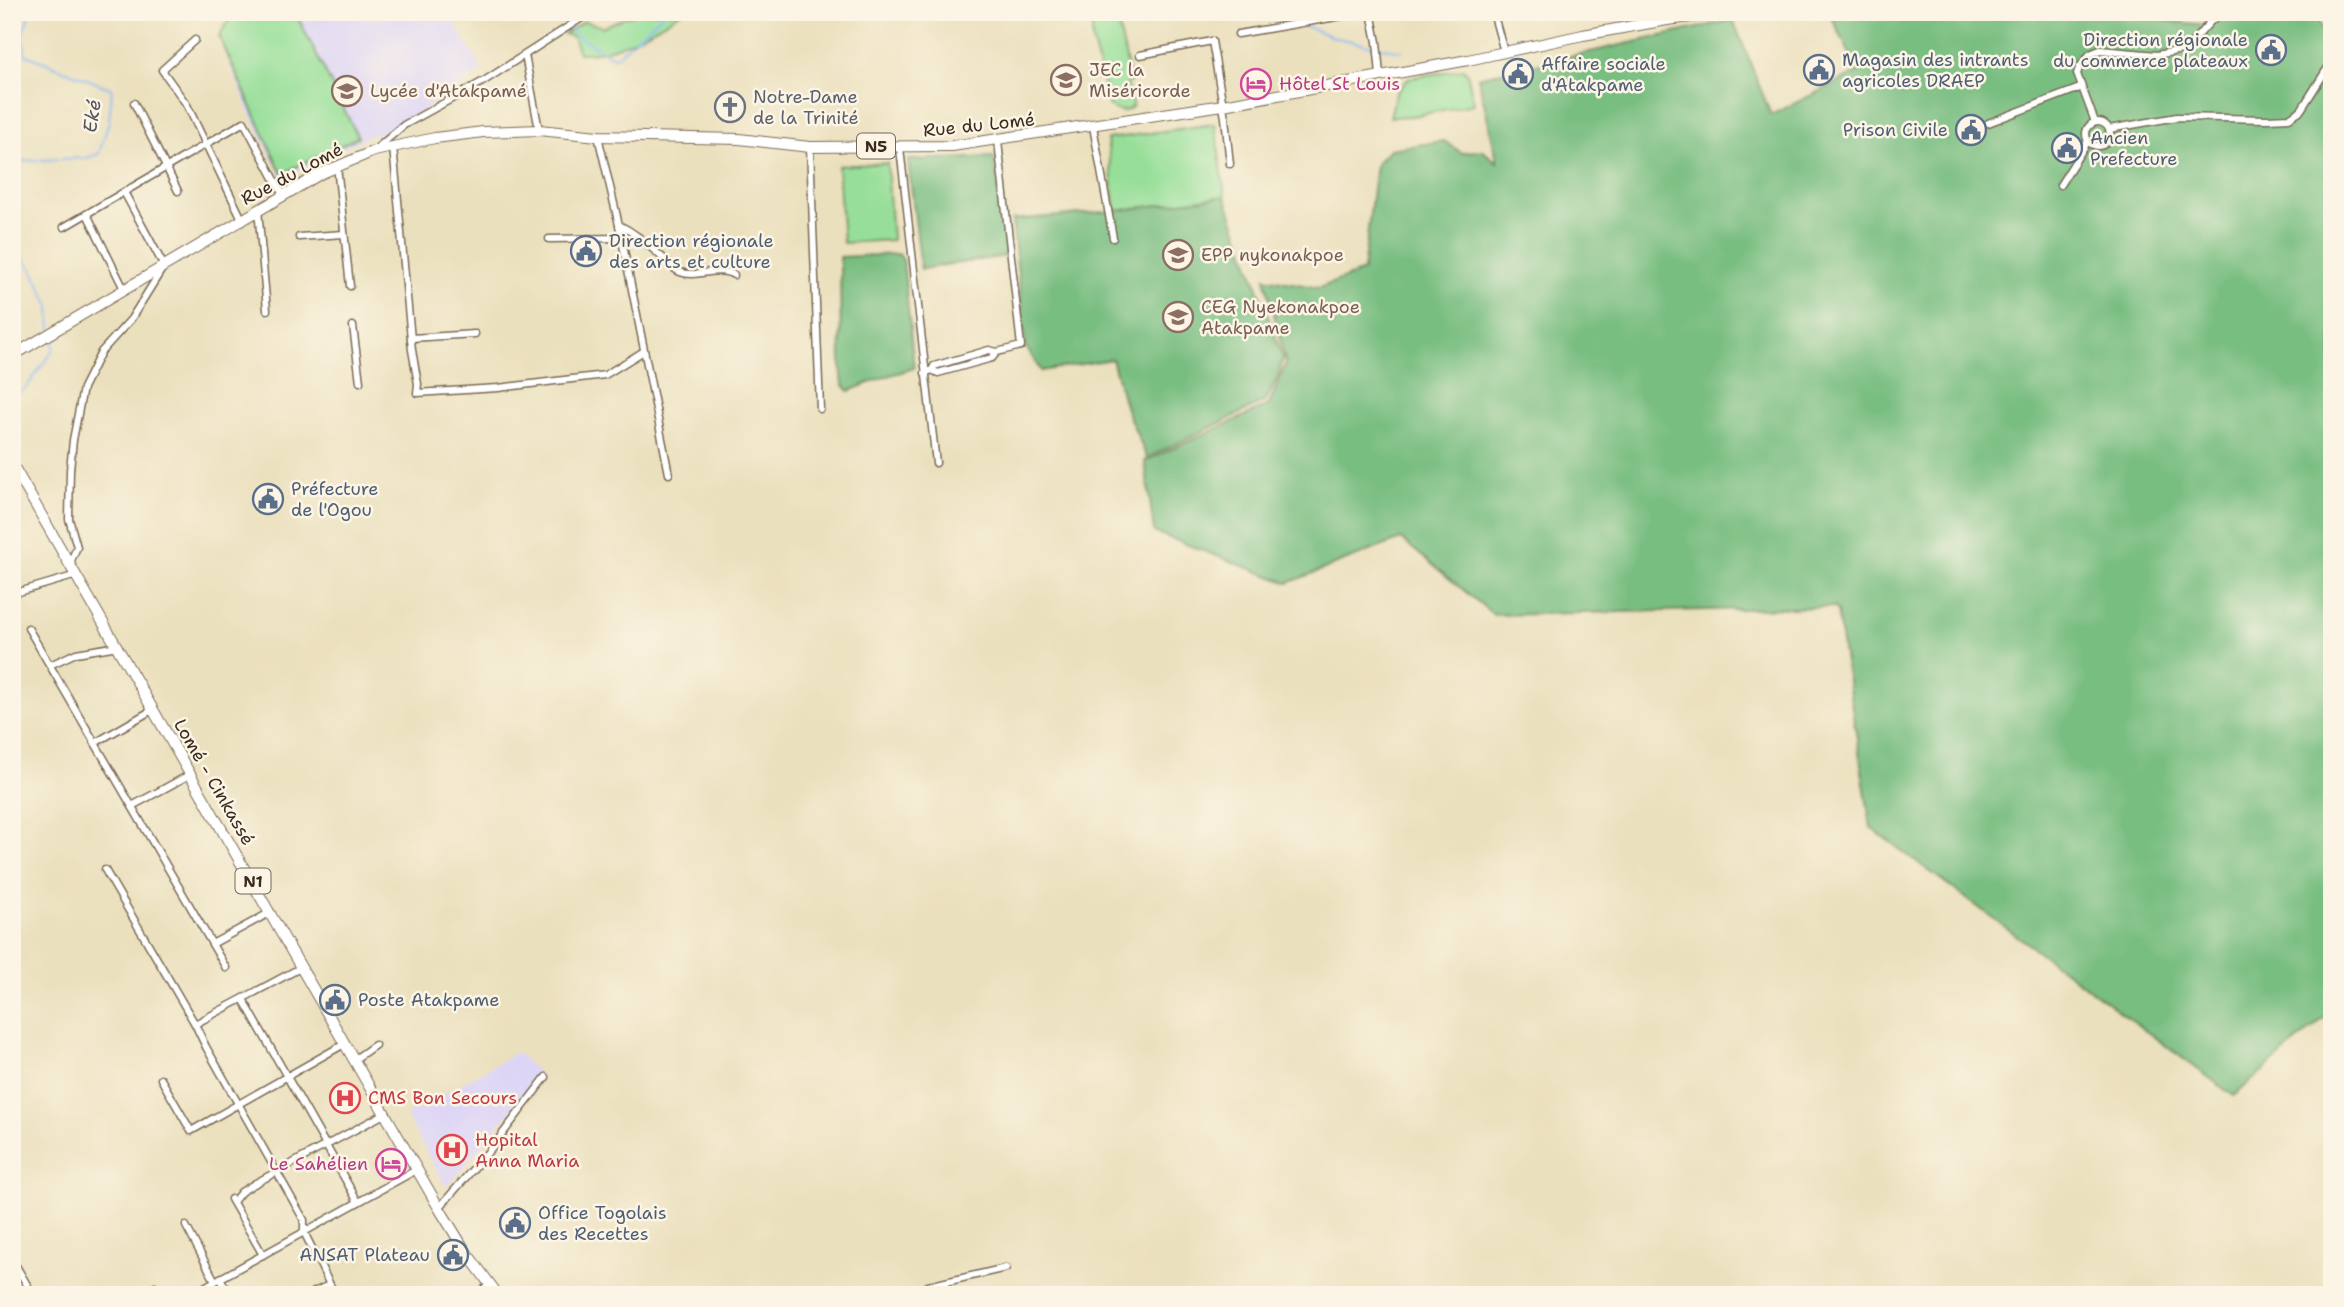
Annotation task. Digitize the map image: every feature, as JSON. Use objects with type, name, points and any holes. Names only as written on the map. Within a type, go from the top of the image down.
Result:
[{"type":"main road","name":"Rue du Lomé","points":[[14,350],[59,329],[283,195],[374,150],[457,134],[539,130],[598,136],[739,139],[810,147],[953,146],[1223,105],[1667,20],[1731,12]]},
{"type":"main road","name":"Lomé - Cinkassé","points":[[12,464],[439,1208],[466,1252],[498,1295]]},
{"type":"street","points":[[374,150],[404,125],[484,81],[591,12]]},
{"type":"street","points":[[1238,34],[1366,12]]},
{"type":"street","points":[[1371,12],[1380,75]]},
{"type":"street","points":[[1493,12],[1504,52]]},
{"type":"street","points":[[2095,122],[2077,76],[2079,68],[2094,52],[2100,50],[2157,55],[2186,49],[2211,21],[2223,12]]},
{"type":"street","points":[[2323,12],[2332,15]]},
{"type":"street","points":[[195,40],[162,70],[187,105],[242,219]]},
{"type":"street","points":[[1140,55],[1212,41],[1230,164]]},
{"type":"street","points":[[525,55],[539,130]]},
{"type":"street","points":[[2109,129],[2177,117],[2289,118],[2301,110],[2332,61]]},
{"type":"street","points":[[1988,124],[2080,88]]},
{"type":"street","points":[[134,103],[178,191]]},
{"type":"street","points":[[64,228],[244,122],[283,195]]},
{"type":"street","points":[[2095,122],[2104,124],[2109,129]]},
{"type":"street","points":[[2060,185],[2088,141],[2086,131],[2095,122]]},
{"type":"street","points":[[1093,126],[1113,238]]},
{"type":"street","points":[[2088,141],[2095,145],[2103,144],[2108,139],[2109,129]]},
{"type":"street","points":[[598,136],[620,225],[668,474]]},
{"type":"street","points":[[929,372],[937,373],[992,358],[997,352],[1021,346],[998,141]]},
{"type":"street","points":[[393,147],[417,394],[498,388],[605,375],[644,351]]},
{"type":"street","points":[[810,147],[820,410]]},
{"type":"street","points":[[900,148],[929,372],[936,463]]},
{"type":"street","points":[[337,166],[350,286]]},
{"type":"street","points":[[70,563],[77,547],[69,519],[70,470],[83,388],[101,352],[131,319],[164,266],[124,192]]},
{"type":"street","points":[[258,209],[267,310]]},
{"type":"street","points":[[87,214],[124,289]]},
{"type":"street","points":[[620,225],[631,230],[680,272],[704,273],[717,270],[734,275]]},
{"type":"street","points":[[299,237],[344,234]]},
{"type":"street","points":[[549,239],[621,238]]},
{"type":"street","points":[[353,326],[360,382]]},
{"type":"street","points":[[411,338],[475,334]]},
{"type":"street","points":[[12,594],[77,575]]},
{"type":"street","points":[[28,628],[226,968]]},
{"type":"street","points":[[50,665],[76,653],[118,646]]},
{"type":"street","points":[[95,743],[154,709]]},
{"type":"street","points":[[132,806],[191,774]]},
{"type":"street","points":[[105,870],[195,1024],[304,1220],[304,1232],[335,1295]]},
{"type":"street","points":[[212,944],[271,912]]},
{"type":"street","points":[[195,1024],[302,967]]},
{"type":"street","points":[[243,999],[358,1202]]},
{"type":"street","points":[[161,1079],[191,1131],[346,1043]]},
{"type":"street","points":[[355,1059],[375,1045]]},
{"type":"street","points":[[439,1208],[494,1145],[546,1077]]},
{"type":"street","points":[[263,1255],[232,1200],[276,1172],[386,1112]]},
{"type":"street","points":[[190,1295],[418,1169]]},
{"type":"street","points":[[186,1226],[230,1295]]},
{"type":"street","points":[[12,1259],[33,1295]]},
{"type":"street","points":[[919,1295],[928,1286],[1006,1268]]},
{"type":"street","points":[[308,1295],[329,1285]]},
{"type":"street","points":[[476,1295],[490,1285]]},
{"type":"street","points":[[155,1286],[160,1295]]},
{"type":"shaded area","name":"Lycée d'Atakpamé","points":[[234,12],[448,12],[482,70],[390,129],[366,137],[290,175],[281,176],[251,115],[218,36]]},
{"type":"shaded area","name":"Hopital Anna Maria","points":[[517,1052],[539,1077],[448,1186],[445,1185],[406,1115]]},
{"type":"green space","points":[[234,12],[295,12],[358,137],[281,172],[219,36]]},
{"type":"green space","points":[[637,12],[682,12],[620,46],[593,53],[579,53],[573,37],[564,34],[584,21],[603,27]]},
{"type":"green space","points":[[1108,12],[1134,12],[1123,17],[1118,23],[1131,82],[1127,84],[1133,106],[1124,111],[1109,106],[1092,39],[1092,23]]},
{"type":"green space","points":[[1829,12],[2124,12],[2139,18],[2206,25],[2229,12],[2311,12],[2327,40],[2332,59],[2332,1011],[2234,1096],[1871,828],[1837,611],[1833,607],[1494,615],[1401,539],[1288,583],[1154,532],[1145,461],[1269,405],[1286,363],[1265,278],[1319,288],[1363,271],[1376,164],[1390,149],[1444,141],[1462,153],[1482,150],[1498,163],[1478,77],[1733,20],[1771,115],[1859,72]]},
{"type":"green space","points":[[1463,69],[1467,73],[1474,104],[1413,116],[1390,117],[1396,93],[1409,78]]},
{"type":"green space","points":[[1215,124],[1225,196],[1116,211],[1107,139]]},
{"type":"green space","points":[[994,157],[1006,256],[921,269],[908,160]]},
{"type":"green space","points":[[887,163],[892,240],[843,243],[838,166]]},
{"type":"green space","points":[[1225,196],[1283,358],[1278,377],[1266,401],[1147,458],[1126,409],[1112,359],[1041,371],[1026,347],[1012,220],[1116,211]]},
{"type":"green space","points":[[899,254],[903,260],[914,368],[849,391],[843,384],[841,366],[840,257]]},
{"type":"waterway","name":"Eké","points":[[12,164],[18,161],[86,158],[99,154],[109,121],[110,88],[26,55],[22,35],[31,12]]},
{"type":"waterway","name":"Eké","points":[[561,12],[569,27],[578,36],[608,55],[616,57],[665,12]]},
{"type":"waterway","name":"Eké","points":[[1046,12],[1050,21],[1075,25],[1101,12]]},
{"type":"waterway","points":[[1269,12],[1293,22]]},
{"type":"waterway","points":[[1305,26],[1333,37],[1373,46]]},
{"type":"waterway","points":[[1379,47],[1402,51]]},
{"type":"waterway","name":"Eké","points":[[12,244],[32,269],[50,306],[51,329]]},
{"type":"waterway","name":"Eké","points":[[12,397],[26,388],[52,352],[52,338]]},
{"type":"place","name":"Direction régionale du commerce plateaux","points":[[2271,50]]},
{"type":"place","name":"Magasin des intrants agricoles DRAEP","points":[[1819,70]]},
{"type":"place","name":"Affaire sociale d'Atakpame","points":[[1518,74]]},
{"type":"place","name":"JEC la Miséricorde","points":[[1066,80]]},
{"type":"place","name":"Hôtel St Louis","points":[[1256,84]]},
{"type":"place","name":"Lycée d'Atakpamé","points":[[347,91]]},
{"type":"place","name":"Notre-Dame de la Trinité","points":[[730,107]]},
{"type":"place","name":"Prison Civile","points":[[1971,130]]},
{"type":"place","name":"Ancien Prefecture","points":[[2067,148]]},
{"type":"place","name":"Direction régionale des arts et culture","points":[[586,251]]},
{"type":"place","name":"EPP nykonakpoe","points":[[1178,255]]},
{"type":"place","name":"CEG Nyekonakpoe Atakpame","points":[[1178,317]]},
{"type":"place","name":"Préfecture de l'Ogou","points":[[268,499]]},
{"type":"place","name":"Poste Atakpame","points":[[335,1000]]},
{"type":"place","name":"CMS Bon Secours","points":[[345,1098]]},
{"type":"place","name":"Hopital Anna Maria","points":[[452,1150]]},
{"type":"place","name":"Le Sahélien","points":[[391,1164]]},
{"type":"place","name":"Office Togolais des Recettes","points":[[515,1223]]},
{"type":"place","name":"ANSAT Plateau","points":[[453,1255]]}]
